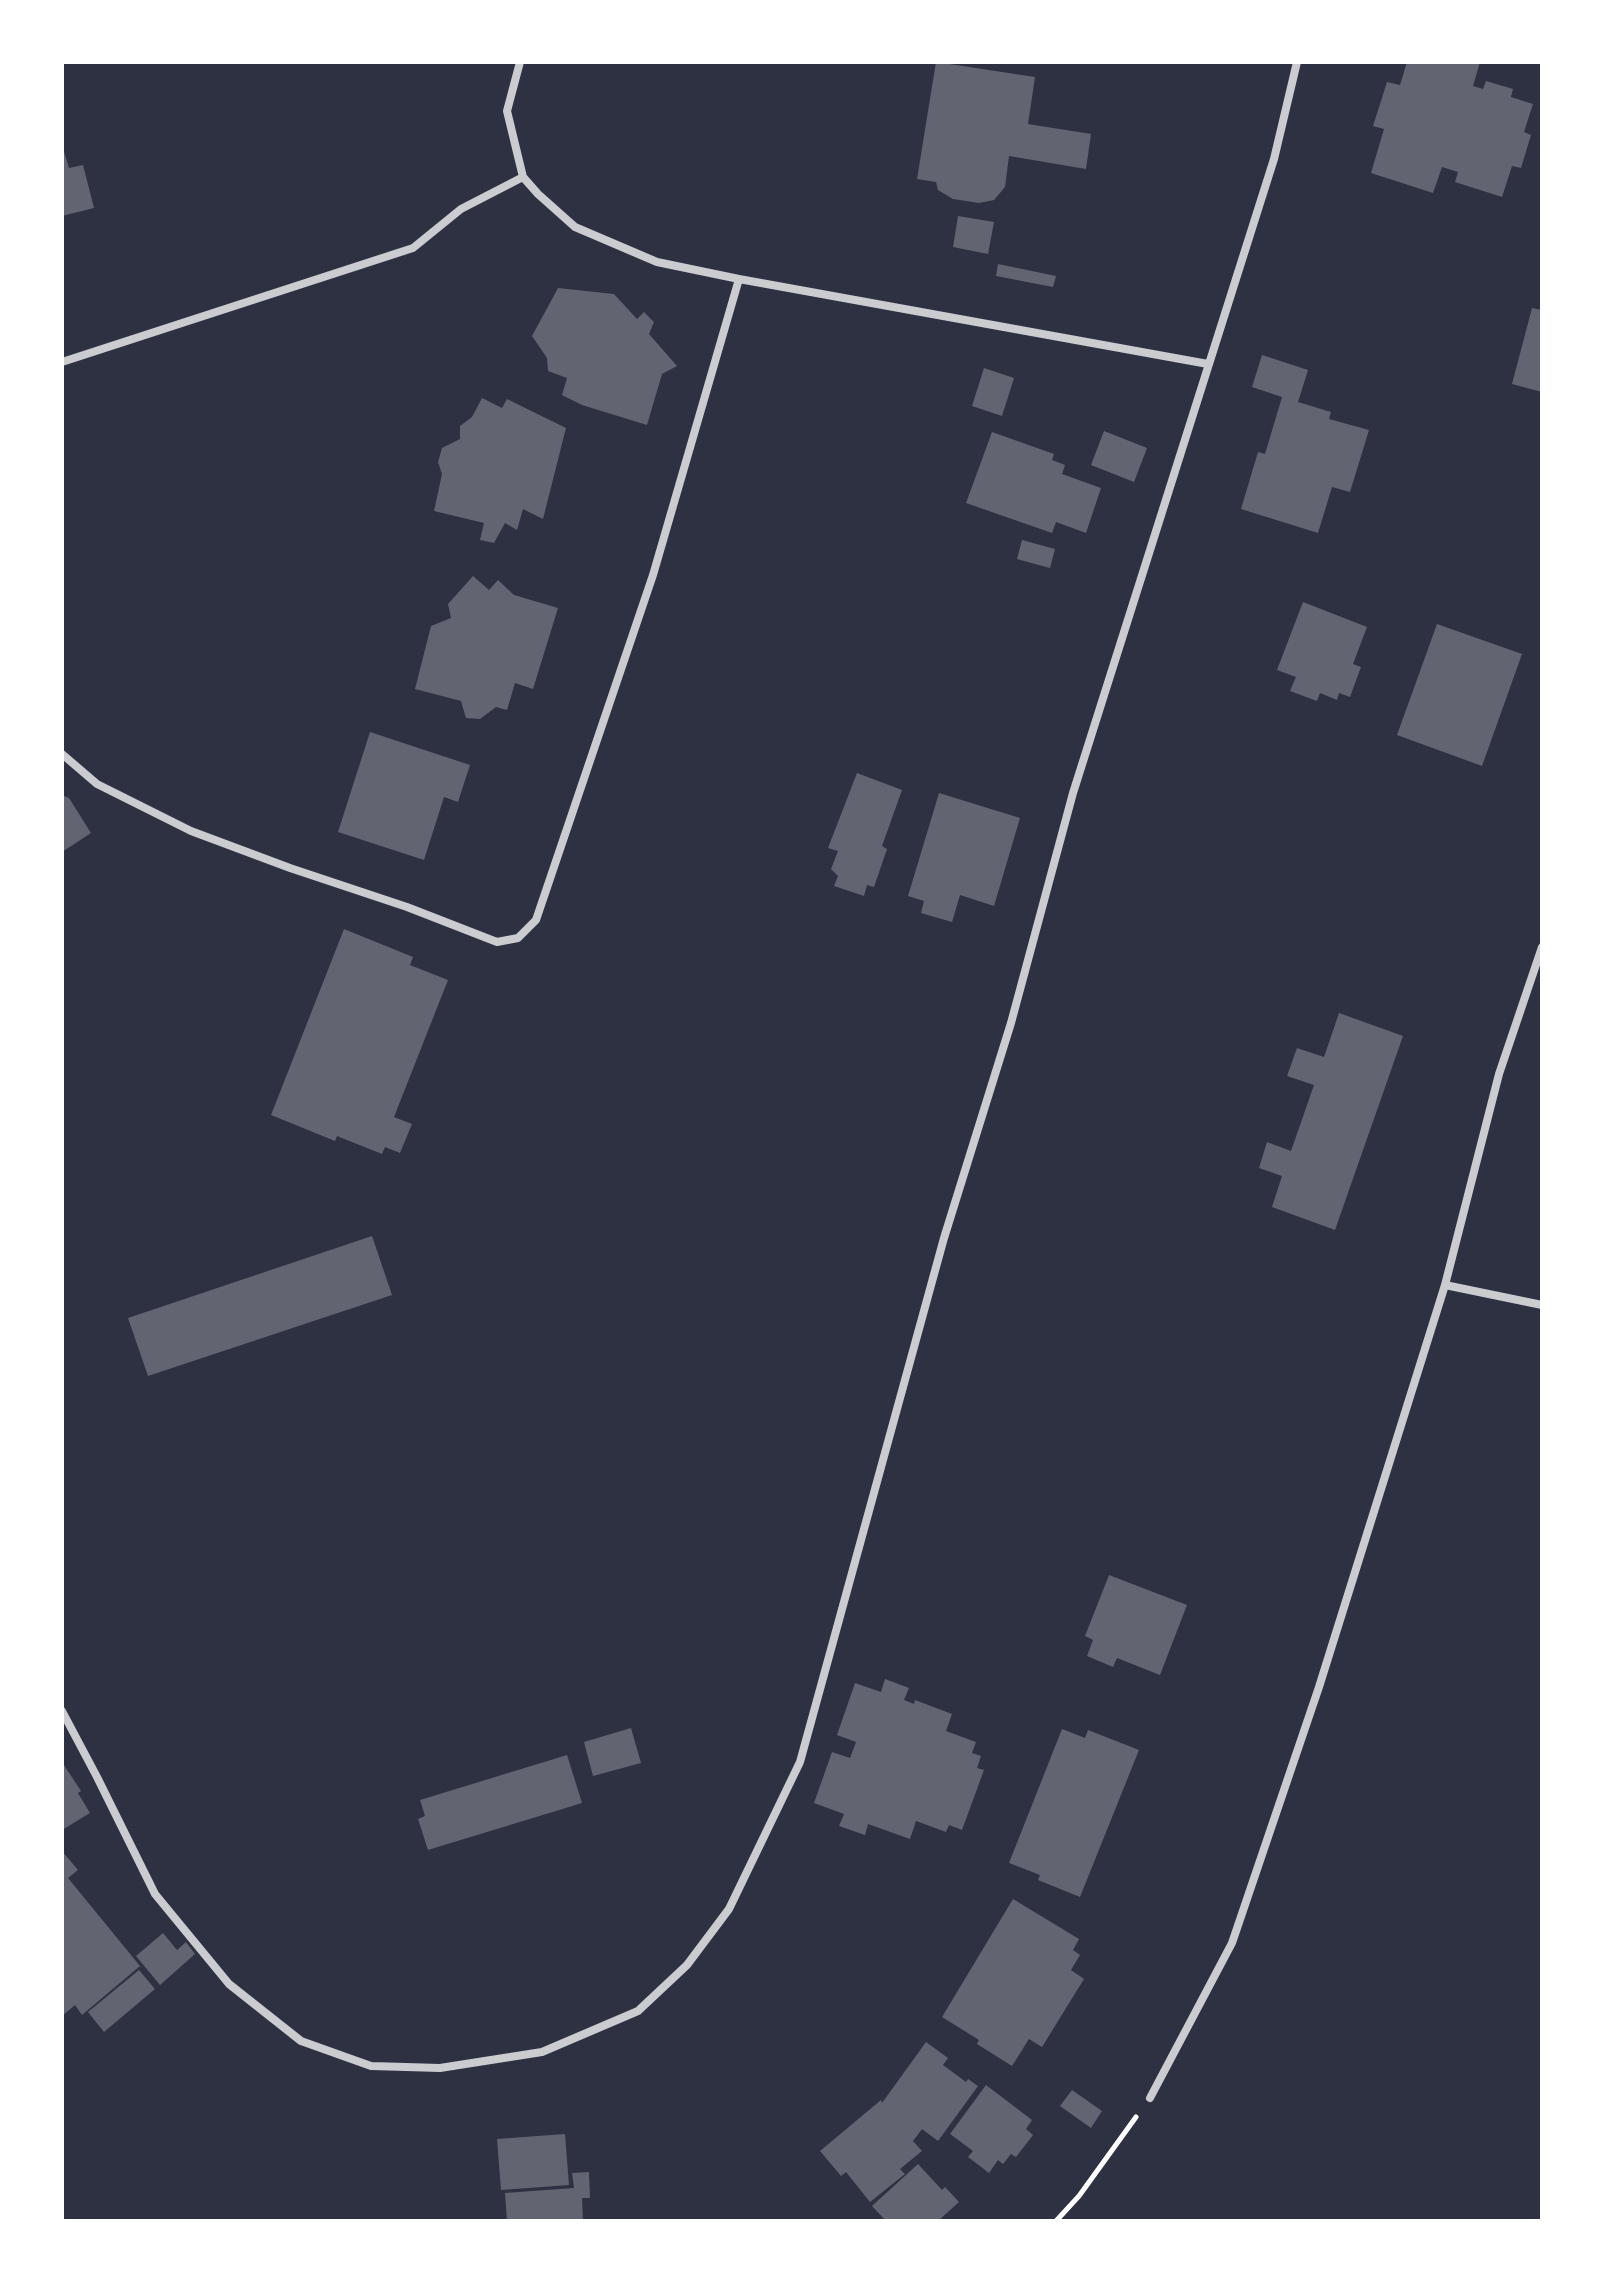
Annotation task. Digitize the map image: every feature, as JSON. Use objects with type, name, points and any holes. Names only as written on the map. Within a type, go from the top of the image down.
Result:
[{"type":"street","points":[[520,62],[507,111],[523,177],[575,227],[657,262],[1208,364]]},
{"type":"street","points":[[62,1711],[155,1894],[229,1984],[301,2041],[371,2066],[440,2068],[542,2052],[638,2011],[687,1965],[729,1909],[800,1762],[944,1238],[1011,1023],[1073,793],[1274,159],[1297,62]]},
{"type":"street","points":[[62,362],[413,248],[461,209],[523,177]]},
{"type":"street","points":[[62,754],[97,784],[191,831],[497,942],[518,938],[536,920],[643,605],[739,279]]},
{"type":"street","points":[[1150,2098],[1232,1943],[1319,1687],[1445,1285],[1499,1074],[1542,947]]},
{"type":"street","points":[[1445,1285],[1542,1305]]},
{"type":"path","points":[[1056,2221],[1079,2196],[1150,2098]]},
{"type":"building","points":[[936,62],[1035,77],[1028,124],[1091,134],[1086,169],[1009,156],[1005,187],[994,200],[979,203],[953,199],[938,190],[936,182],[917,179]]},
{"type":"building","points":[[1407,62],[1480,62],[1473,86],[1483,89],[1486,81],[1513,89],[1511,97],[1533,104],[1524,132],[1531,135],[1521,168],[1512,166],[1502,197],[1455,182],[1458,172],[1442,167],[1433,193],[1371,173],[1384,129],[1373,126],[1387,82],[1400,85]]},
{"type":"building","points":[[62,145],[69,168],[83,165],[94,208],[62,216]]},
{"type":"building","points":[[958,216],[994,222],[988,254],[953,247]]},
{"type":"building","points":[[998,264],[1056,276],[1053,287],[996,276]]},
{"type":"building","points":[[558,288],[614,294],[637,319],[644,312],[654,322],[649,334],[677,366],[662,374],[647,425],[582,405],[562,395],[567,378],[548,371],[547,358],[532,336]]},
{"type":"building","points":[[1532,308],[1542,310],[1542,392],[1512,384]]},
{"type":"building","points":[[1262,355],[1308,370],[1298,402],[1331,412],[1329,419],[1369,430],[1350,492],[1332,487],[1318,533],[1241,509],[1258,452],[1265,454],[1282,397],[1252,387]]},
{"type":"building","points":[[984,368],[1014,378],[1002,416],[972,406]]},
{"type":"building","points":[[482,398],[502,408],[507,399],[566,428],[543,519],[523,509],[517,530],[505,523],[494,543],[480,540],[484,523],[434,511],[442,474],[438,462],[442,448],[460,439],[460,426],[472,417]]},
{"type":"building","points":[[1104,431],[1147,448],[1134,482],[1091,465]]},
{"type":"building","points":[[992,432],[1054,454],[1052,460],[1065,465],[1062,474],[1101,488],[1086,533],[1056,522],[1052,533],[966,503]]},
{"type":"building","points":[[1022,540],[1055,549],[1050,568],[1017,559]]},
{"type":"building","points":[[473,576],[489,590],[498,580],[514,595],[558,608],[533,689],[515,683],[507,710],[496,707],[480,719],[466,718],[461,701],[415,689],[431,626],[451,618],[448,604]]},
{"type":"building","points":[[1303,602],[1367,627],[1353,664],[1361,667],[1350,697],[1339,693],[1337,700],[1320,693],[1317,701],[1290,691],[1296,677],[1277,670]]},
{"type":"building","points":[[1437,624],[1522,654],[1482,766],[1397,735]]},
{"type":"building","points":[[370,732],[470,765],[458,802],[444,797],[424,860],[338,832]]},
{"type":"building","points":[[857,773],[902,790],[882,846],[887,849],[874,887],[867,885],[864,896],[834,886],[838,876],[831,869],[838,851],[828,848]]},
{"type":"building","points":[[939,793],[1020,818],[994,906],[960,895],[952,922],[921,913],[924,901],[908,896]]},
{"type":"building","points":[[62,795],[69,798],[91,833],[62,852]]},
{"type":"building","points":[[344,929],[413,957],[410,965],[448,980],[394,1117],[412,1124],[400,1153],[385,1147],[382,1154],[337,1136],[335,1141],[271,1115]]},
{"type":"building","points":[[1339,1013],[1403,1036],[1335,1230],[1272,1207],[1282,1176],[1259,1168],[1267,1142],[1291,1151],[1314,1085],[1287,1076],[1297,1048],[1324,1057]]},
{"type":"building","points":[[372,1236],[392,1295],[148,1376],[128,1318]]},
{"type":"building","points":[[1109,1575],[1187,1605],[1160,1675],[1117,1658],[1113,1667],[1087,1656],[1093,1640],[1085,1636]]},
{"type":"building","points":[[885,1679],[909,1688],[904,1700],[914,1704],[915,1700],[952,1714],[946,1731],[976,1742],[972,1753],[981,1756],[977,1768],[984,1770],[962,1830],[949,1825],[946,1832],[916,1821],[910,1839],[868,1824],[865,1835],[839,1826],[844,1814],[814,1803],[832,1752],[850,1758],[856,1742],[837,1735],[855,1683],[881,1692]]},
{"type":"building","points":[[631,1728],[641,1763],[593,1776],[584,1742]]},
{"type":"building","points":[[1062,1729],[1085,1738],[1088,1730],[1139,1750],[1080,1897],[1038,1880],[1040,1875],[1009,1863]]},
{"type":"building","points":[[567,1755],[582,1803],[428,1850],[418,1819],[425,1816],[420,1800]]},
{"type":"building","points":[[62,1762],[81,1791],[78,1793],[90,1813],[62,1830]]},
{"type":"building","points":[[62,1851],[78,1870],[68,1878],[140,1966],[82,2015],[75,2005],[62,2016]]},
{"type":"building","points":[[1013,1899],[1079,1939],[1073,1950],[1080,1955],[1071,1970],[1084,1979],[1042,2047],[1029,2039],[1012,2066],[942,2017]]},
{"type":"building","points":[[163,1933],[177,1950],[186,1942],[195,1954],[160,1985],[136,1956]]},
{"type":"building","points":[[139,1970],[155,1989],[104,2032],[88,2012]]},
{"type":"building","points":[[926,2042],[948,2058],[943,2065],[966,2082],[968,2079],[978,2086],[938,2141],[922,2129],[913,2141],[922,2151],[900,2169],[905,2174],[870,2202],[846,2172],[841,2176],[820,2151],[881,2100],[882,2103]]},
{"type":"building","points":[[986,2085],[1032,2120],[1026,2129],[1033,2135],[1016,2157],[1011,2154],[1003,2164],[998,2160],[989,2173],[968,2157],[973,2151],[950,2134]]},
{"type":"building","points":[[1072,2090],[1102,2111],[1091,2128],[1060,2106]]},
{"type":"building","points":[[565,2134],[569,2185],[501,2190],[497,2139]]},
{"type":"building","points":[[918,2164],[942,2190],[945,2187],[959,2202],[938,2221],[886,2221],[872,2206]]},
{"type":"building","points":[[589,2172],[590,2198],[582,2198],[583,2221],[507,2221],[505,2193],[574,2188],[572,2173]]}]
